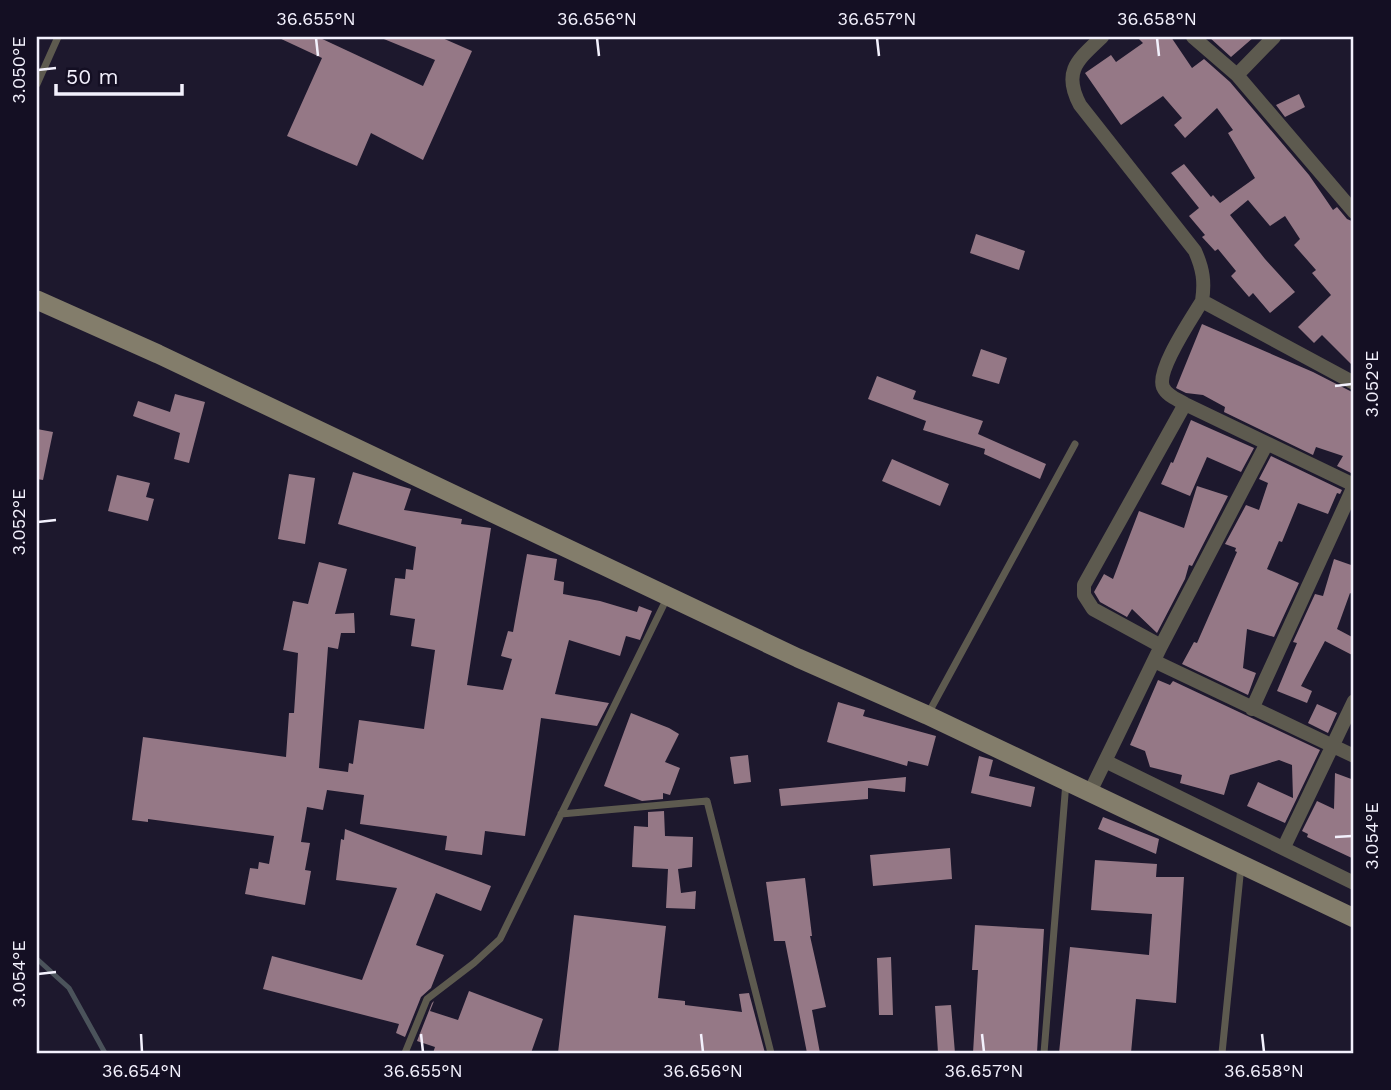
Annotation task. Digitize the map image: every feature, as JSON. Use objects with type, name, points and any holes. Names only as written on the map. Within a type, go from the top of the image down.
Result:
[{"type":"main road","points":[[37,300],[195,371],[798,658],[927,715],[1354,918]]},
{"type":"street","points":[[1102,37],[1077,61],[1072,72],[1073,92],[1080,105],[1195,251],[1205,283],[1202,301],[1162,376],[1164,390],[1185,404],[1266,445],[1354,486],[1252,709]]},
{"type":"street","points":[[1193,37],[1237,75],[1354,212]]},
{"type":"street","points":[[1237,75],[1272,37]]},
{"type":"street","points":[[1202,301],[1354,383]]},
{"type":"street","points":[[1161,646],[1093,609],[1084,595],[1084,585],[1185,404]]},
{"type":"street","points":[[1090,792],[1161,646],[1266,445]]},
{"type":"street","points":[[1154,660],[1354,756]]},
{"type":"street","points":[[1284,847],[1354,701]]},
{"type":"street","points":[[1105,761],[1354,883]]},
{"type":"lane","points":[[37,84],[58,37]]},
{"type":"lane","points":[[927,715],[1075,444]]},
{"type":"lane","points":[[405,1053],[427,999],[500,939],[668,596]]},
{"type":"lane","points":[[1044,1053],[1066,781]]},
{"type":"lane","points":[[561,814],[707,801],[771,1053]]},
{"type":"lane","points":[[1222,1053],[1241,865]]},
{"type":"building","points":[[277,37],[318,37],[423,86],[435,60],[379,37],[440,37],[472,51],[423,160],[371,133],[357,166],[287,136],[322,58]]},
{"type":"building","points":[[1137,37],[1171,37],[1192,68],[1204,59],[1230,82],[1309,175],[1333,210],[1337,207],[1347,219],[1354,222],[1354,367],[1322,335],[1314,343],[1298,327],[1331,295],[1312,273],[1316,270],[1294,245],[1300,239],[1285,216],[1270,226],[1248,200],[1230,215],[1295,292],[1270,313],[1253,293],[1249,297],[1231,276],[1236,271],[1218,249],[1215,251],[1202,237],[1205,235],[1189,216],[1199,208],[1171,173],[1184,164],[1211,197],[1213,195],[1220,203],[1255,178],[1228,133],[1233,130],[1217,108],[1185,138],[1174,125],[1182,118],[1163,96],[1121,125],[1085,73],[1111,55],[1116,62],[1143,43]]},
{"type":"building","points":[[1209,37],[1254,37],[1231,57]]},
{"type":"building","points":[[1299,94],[1305,107],[1285,117],[1276,105]]},
{"type":"building","points":[[976,234],[1025,251],[1019,270],[970,253]]},
{"type":"building","points":[[1202,324],[1313,372],[1354,393],[1353,474],[1337,466],[1343,456],[1316,447],[1313,455],[1224,412],[1225,407],[1203,395],[1186,393],[1176,388]]},
{"type":"building","points":[[981,349],[1007,358],[999,384],[972,376]]},
{"type":"building","points":[[877,376],[916,391],[913,399],[983,421],[978,434],[1046,464],[1040,479],[984,454],[985,449],[923,430],[926,421],[868,399]]},
{"type":"building","points":[[175,394],[205,402],[189,463],[174,459],[180,433],[133,416],[138,401],[170,412]]},
{"type":"building","points":[[1191,420],[1254,448],[1241,472],[1207,457],[1190,496],[1161,484]]},
{"type":"building","points":[[37,429],[53,432],[43,480],[37,479]]},
{"type":"building","points":[[1271,456],[1342,490],[1340,494],[1337,493],[1328,514],[1298,503],[1282,542],[1279,541],[1267,569],[1299,583],[1274,637],[1247,629],[1243,668],[1256,673],[1248,695],[1182,664],[1194,642],[1197,643],[1237,552],[1236,548],[1225,544],[1246,505],[1259,510],[1268,483],[1259,479]]},
{"type":"building","points":[[892,459],[949,484],[940,506],[882,481]]},
{"type":"building","points":[[353,472],[411,489],[404,510],[462,519],[461,524],[491,528],[467,685],[503,690],[512,659],[501,656],[508,631],[513,632],[527,554],[557,559],[554,580],[564,582],[563,594],[637,612],[639,606],[652,611],[640,640],[626,636],[620,656],[569,640],[555,694],[609,703],[597,726],[541,718],[525,836],[485,831],[482,855],[445,850],[447,836],[360,824],[364,795],[327,790],[323,810],[307,807],[301,842],[310,843],[305,870],[311,871],[305,905],[245,894],[250,868],[258,869],[259,862],[269,864],[274,836],[148,819],[148,822],[132,820],[143,737],[286,757],[289,713],[294,713],[298,653],[283,650],[293,601],[308,604],[319,562],[347,569],[335,614],[354,613],[355,633],[341,633],[338,649],[328,647],[319,768],[348,772],[349,763],[353,764],[359,720],[424,729],[435,650],[411,646],[415,619],[390,615],[395,578],[405,579],[406,569],[413,570],[416,547],[338,524]]},
{"type":"building","points":[[289,474],[315,478],[305,544],[278,539]]},
{"type":"building","points":[[117,475],[150,483],[146,497],[154,499],[148,521],[108,511]]},
{"type":"building","points":[[1197,486],[1228,496],[1192,566],[1189,565],[1185,579],[1157,633],[1132,609],[1127,617],[1100,602],[1094,592],[1104,574],[1113,579],[1139,511],[1184,528]]},
{"type":"building","points":[[1334,559],[1354,566],[1354,595],[1350,593],[1337,629],[1354,638],[1354,656],[1325,641],[1301,686],[1312,691],[1307,703],[1277,691],[1297,643],[1293,642],[1315,594],[1323,596]]},
{"type":"building","points":[[1158,680],[1170,685],[1173,681],[1320,750],[1285,823],[1247,806],[1258,782],[1293,798],[1292,765],[1279,760],[1230,775],[1224,795],[1180,783],[1182,775],[1150,767],[1145,751],[1130,745]]},
{"type":"building","points":[[838,702],[865,710],[863,716],[936,736],[928,766],[908,761],[907,766],[827,742]]},
{"type":"building","points":[[1317,704],[1337,713],[1328,733],[1308,723]]},
{"type":"building","points":[[631,713],[679,734],[665,762],[680,768],[670,795],[663,793],[663,799],[642,801],[604,786]]},
{"type":"building","points":[[748,755],[751,782],[734,784],[730,757]]},
{"type":"building","points":[[979,756],[993,760],[989,776],[1035,787],[1031,807],[971,793]]},
{"type":"building","points":[[1335,773],[1354,780],[1354,859],[1307,837],[1308,834],[1302,831],[1317,801],[1334,809]]},
{"type":"building","points":[[906,777],[905,792],[868,788],[868,799],[781,806],[779,789]]},
{"type":"building","points":[[664,811],[665,836],[693,837],[692,867],[678,869],[681,893],[696,891],[695,909],[666,908],[668,869],[632,867],[634,826],[648,827],[648,812]]},
{"type":"building","points":[[1103,817],[1159,839],[1156,854],[1098,829]]},
{"type":"building","points":[[345,829],[491,886],[481,911],[436,893],[416,945],[444,955],[431,988],[421,997],[405,1037],[396,1033],[399,1024],[263,989],[272,956],[362,980],[397,888],[336,880],[341,839],[344,840]]},
{"type":"building","points":[[950,848],[952,879],[873,886],[870,855]]},
{"type":"building","points":[[1095,860],[1157,864],[1156,877],[1184,877],[1176,1003],[1136,999],[1131,1053],[1059,1053],[1070,947],[1149,955],[1152,914],[1091,910]]},
{"type":"building","points":[[805,878],[810,936],[826,1007],[812,1010],[820,1053],[807,1053],[785,941],[774,941],[766,882]]},
{"type":"building","points":[[574,915],[666,926],[658,998],[685,1001],[685,1005],[742,1012],[739,994],[749,993],[765,1053],[558,1053]]},
{"type":"building","points":[[975,925],[1044,929],[1037,1053],[973,1053],[978,970],[972,970]]},
{"type":"building","points":[[891,957],[893,1015],[879,1015],[877,958]]},
{"type":"building","points":[[469,991],[543,1019],[531,1053],[433,1053],[435,1047],[417,1041],[434,1001],[430,1011],[458,1020]]},
{"type":"building","points":[[951,1005],[955,1053],[938,1053],[935,1006]]},
{"type":"waterway","points":[[37,959],[69,988],[105,1053]]}]
